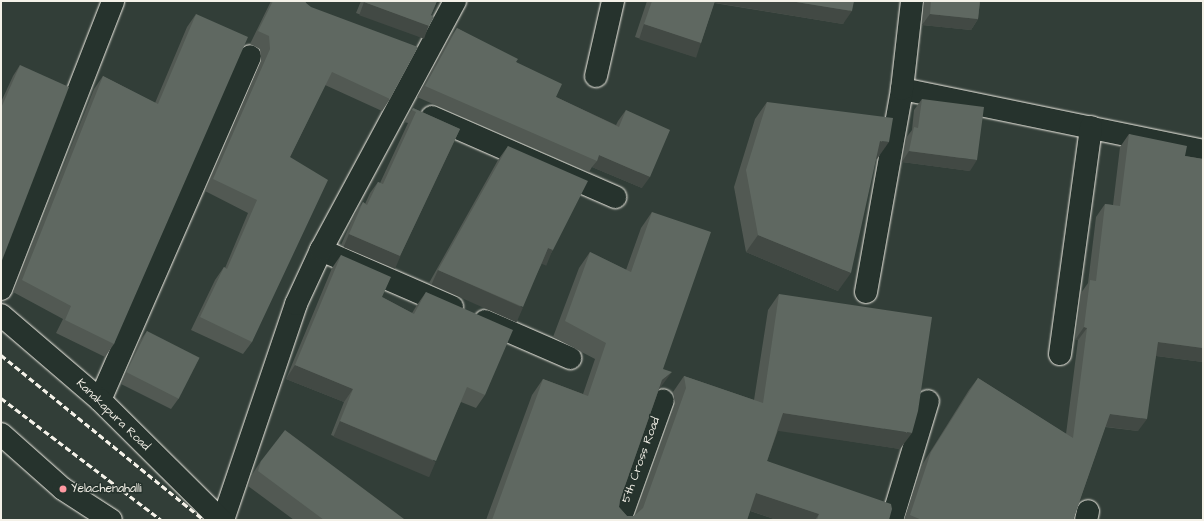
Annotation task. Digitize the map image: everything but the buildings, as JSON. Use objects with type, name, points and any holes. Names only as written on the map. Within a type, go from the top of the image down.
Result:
[{"type":"main road","points":[[1,289],[113,1]]},
{"type":"main road","points":[[222,520],[296,304],[321,250],[401,104],[455,1]]},
{"type":"main road","points":[[596,76],[612,1]]},
{"type":"main road","points":[[866,292],[902,89],[912,1]]},
{"type":"main road","points":[[407,45],[428,53]]},
{"type":"main road","points":[[100,400],[250,56]]},
{"type":"main road","points":[[902,89],[1203,151]]},
{"type":"main road","points":[[401,104],[615,196]]},
{"type":"main road","points":[[1060,354],[1091,127]]},
{"type":"main road","points":[[321,250],[570,358]]},
{"type":"main road","name":"Kanakapura Road","points":[[1,315],[100,400],[222,520]]},
{"type":"main road","name":"5th Cross Road","points":[[620,520],[663,400]]},
{"type":"main road","points":[[892,520],[928,401]]},
{"type":"main road","points":[[1,434],[63,489],[111,520]]},
{"type":"railway","points":[[1,355],[204,520]]},
{"type":"railway","points":[[1,398],[161,520]]},
{"type":"place","name":"Yelachenahalli","points":[[63,489]]}]
